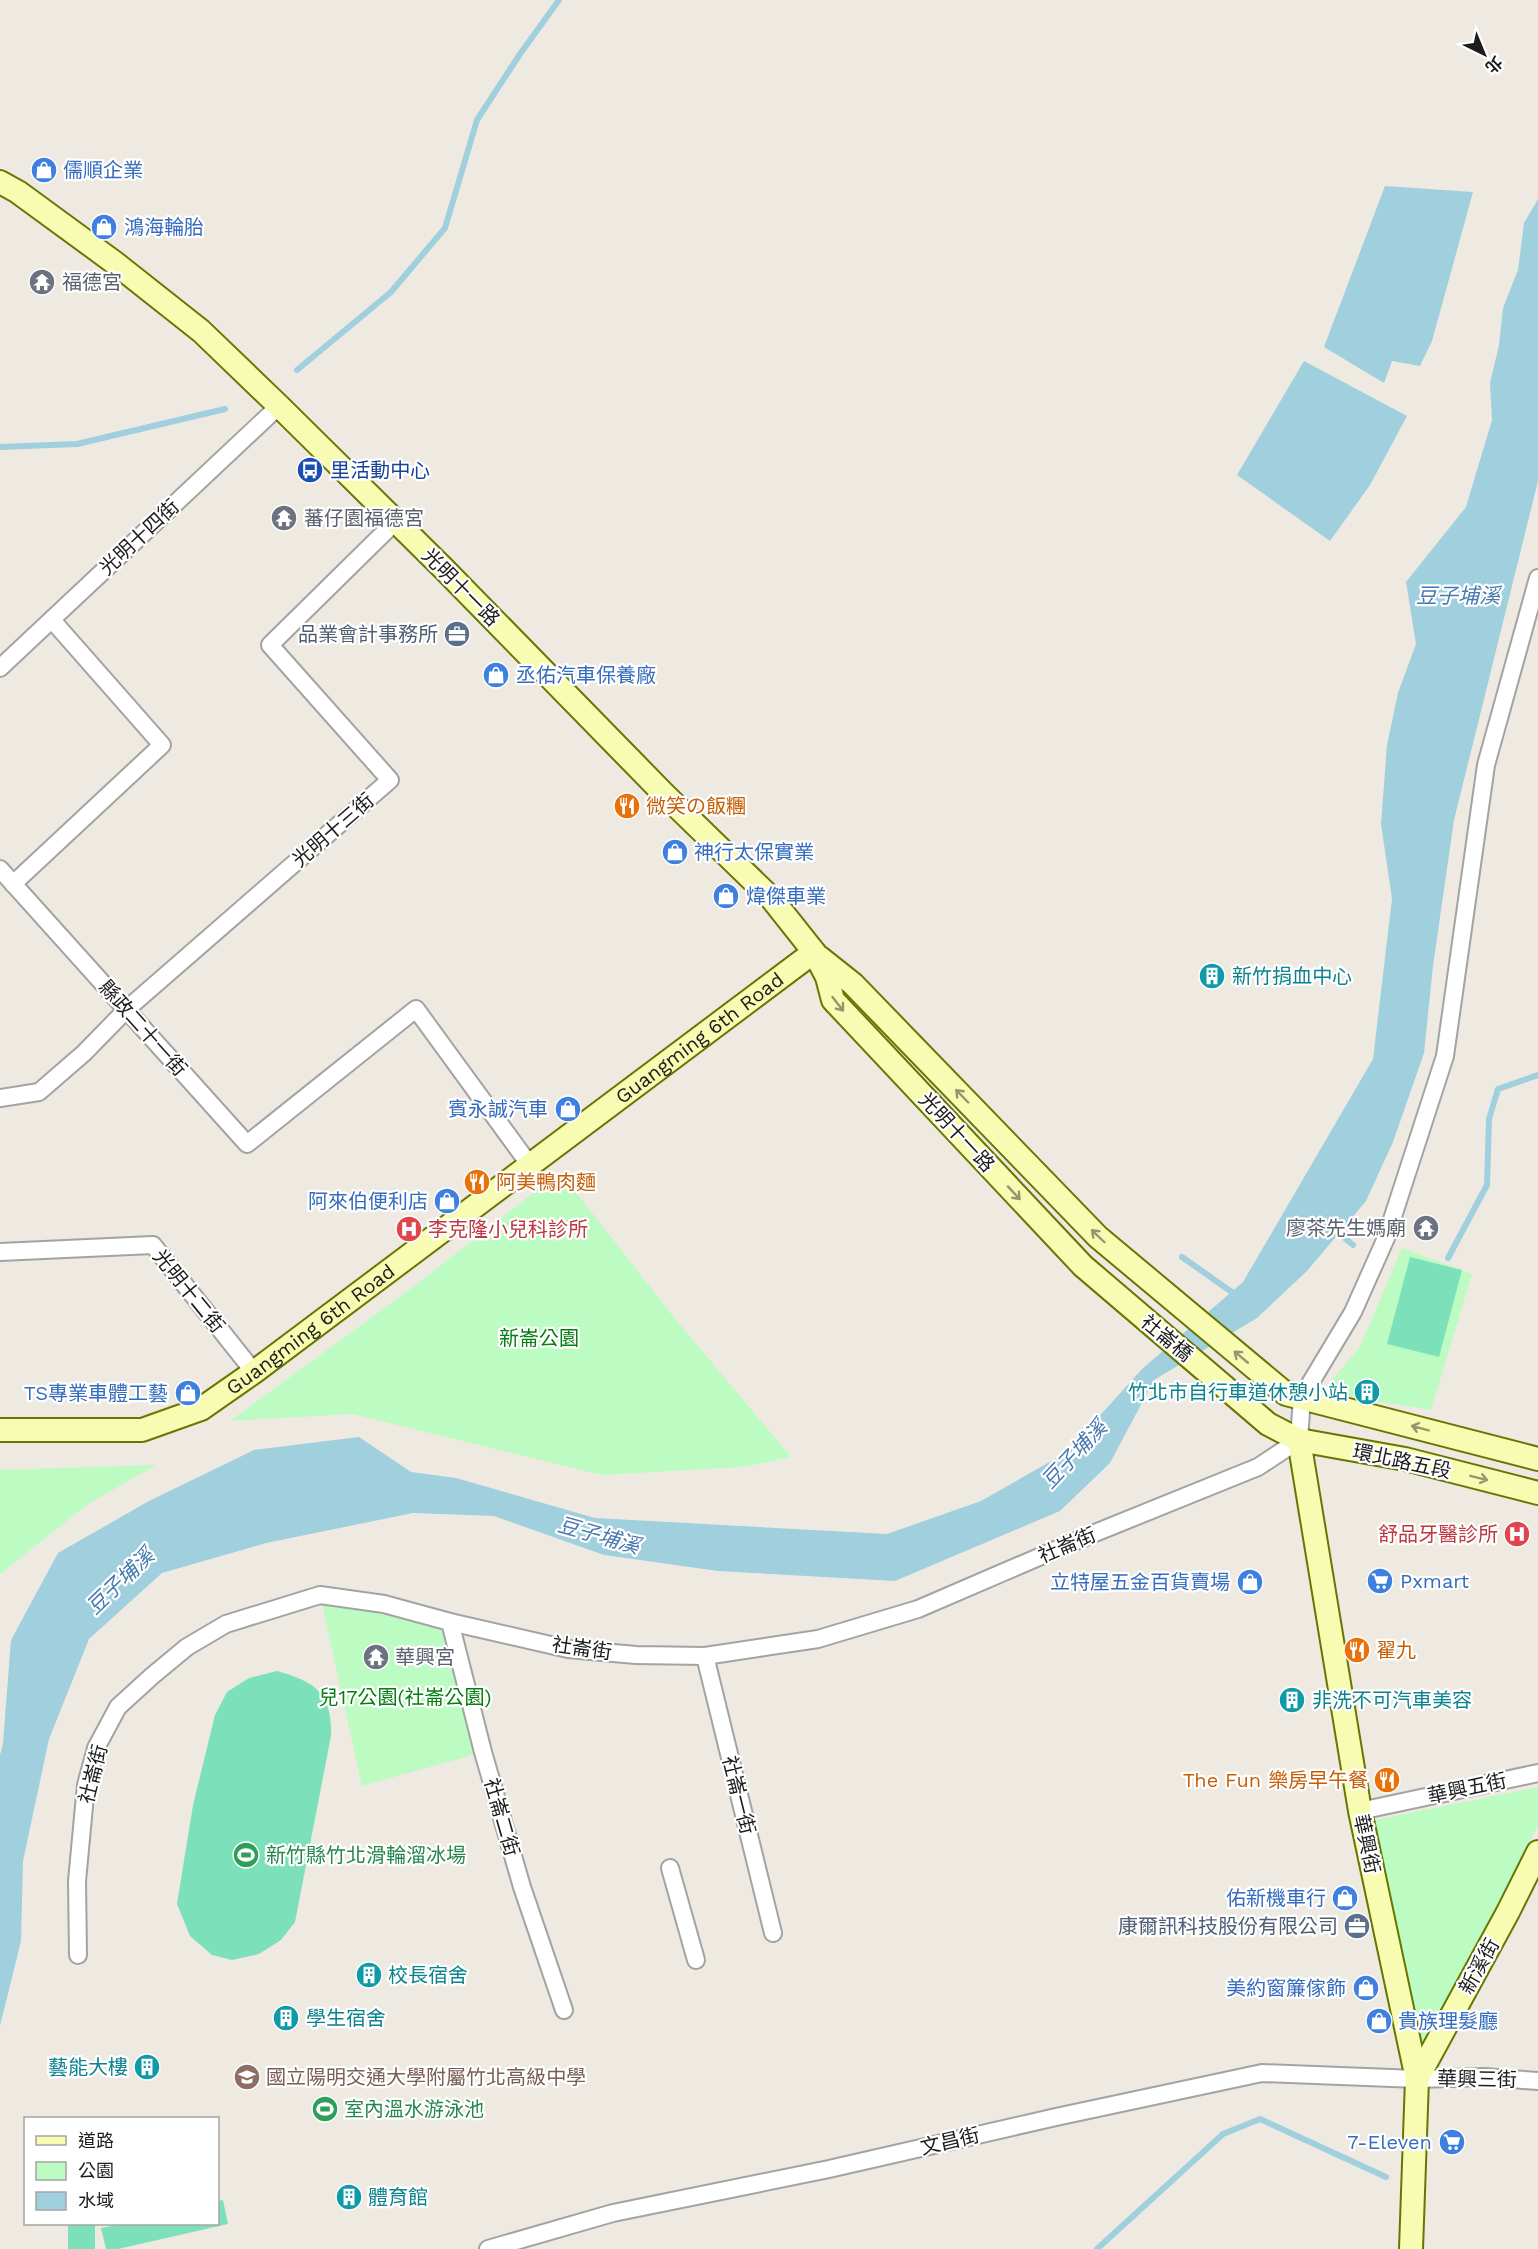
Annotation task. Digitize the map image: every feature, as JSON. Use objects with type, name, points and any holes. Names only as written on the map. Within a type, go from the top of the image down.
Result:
[{"type":"street","name":"光明十一路","points":[[0,182],[18,192],[115,263],[201,332],[396,521],[657,786],[772,899],[814,952],[827,977],[833,1000],[1083,1266],[1120,1298]]},
{"type":"street","name":"光明十四街","points":[[0,668],[279,406]]},
{"type":"street","name":"光明十三街","points":[[0,1098],[39,1092],[84,1053],[127,1009],[390,780],[270,645],[396,521]]},
{"type":"street","points":[[1299,1440],[1294,1396],[1353,1312],[1386,1238],[1444,1056],[1486,765],[1538,578]]},
{"type":"street","points":[[13,884],[162,745],[52,620]]},
{"type":"street","name":"縣政二十一街","points":[[0,869],[247,1144],[416,1009],[529,1164]]},
{"type":"street","name":"光明十一路","points":[[814,952],[853,984],[1098,1237],[1142,1275]]},
{"type":"street","name":"Guangming 6th Road","points":[[0,1430],[142,1430],[201,1409],[254,1372],[814,952]]},
{"type":"street","name":"光明十二街","points":[[0,1252],[153,1245],[254,1372]]},
{"type":"street","name":"社崙橋","points":[[1142,1275],[1294,1396]]},
{"type":"street","name":"社崙橋","points":[[1120,1298],[1268,1424]]},
{"type":"street","name":"環北路五段","points":[[1294,1396],[1538,1458]]},
{"type":"street","name":"環北路五段","points":[[1268,1424],[1299,1440],[1405,1459],[1538,1493]]},
{"type":"street","name":"社崙街","points":[[78,1955],[77,1881],[86,1785],[96,1748],[118,1707],[187,1647],[226,1624],[320,1595],[384,1604],[450,1622],[568,1649],[636,1655],[705,1656],[818,1639],[918,1609],[1090,1535],[1258,1467],[1299,1440]]},
{"type":"street","name":"華興街","points":[[1299,1440],[1360,1811],[1417,2079],[1411,2249]]},
{"type":"street","name":"社崙二街","points":[[450,1622],[483,1752],[522,1887],[564,2010]]},
{"type":"street","name":"社崙一街","points":[[705,1656],[773,1934]]},
{"type":"street","name":"華興五街","points":[[1360,1811],[1538,1773]]},
{"type":"street","name":"新溪街","points":[[1417,2079],[1538,1852]]},
{"type":"street","points":[[670,1868],[696,1960]]},
{"type":"street","name":"文昌街","points":[[488,2249],[613,2213],[829,2169],[1262,2073],[1417,2079]]},
{"type":"street","name":"華興三街","points":[[1417,2079],[1484,2077],[1538,2081]]},
{"type":"green space","name":"新崙公園","points":[[560,1172],[672,1315],[791,1457],[743,1467],[602,1475],[352,1414],[230,1421],[412,1288]]},
{"type":"green space","points":[[1402,1248],[1472,1274],[1431,1410],[1354,1398],[1327,1386],[1360,1347]]},
{"type":"green space","points":[[1410,1257],[1462,1270],[1439,1357],[1387,1344]]},
{"type":"green space","points":[[156,1465],[88,1504],[0,1574],[0,1470]]},
{"type":"green space","name":"兒17公園(社崙公園)","points":[[320,1595],[450,1622],[483,1752],[362,1786]]},
{"type":"green space","name":"新竹縣竹北滑輪溜冰場","points":[[277,1671],[311,1685],[325,1699],[331,1721],[331,1736],[295,1922],[281,1940],[259,1954],[232,1960],[212,1955],[190,1936],[177,1904],[193,1805],[215,1715],[227,1692],[249,1678]]},
{"type":"green space","points":[[1538,1787],[1538,1826],[1421,2052],[1375,1820]]},
{"type":"green space","points":[[223,2200],[228,2224],[118,2249],[106,2249],[101,2228],[116,2225],[219,2225],[219,2201]]},
{"type":"green space","points":[[68,2225],[95,2225],[95,2249],[68,2249]]},
{"type":"water","points":[[1385,186],[1473,192],[1432,341],[1420,366],[1392,361],[1384,383],[1324,347]]},
{"type":"water","name":"豆子埔溪","points":[[1538,199],[1538,481],[1454,820],[1433,966],[1424,1053],[1393,1142],[1366,1201],[1307,1271],[1257,1318],[1154,1380],[1110,1463],[1060,1511],[895,1581],[718,1571],[604,1555],[494,1516],[413,1513],[266,1543],[162,1573],[89,1639],[49,1739],[23,1861],[21,1941],[0,2026],[0,1755],[3,1743],[11,1640],[58,1553],[149,1501],[254,1450],[359,1437],[411,1472],[456,1478],[595,1518],[887,1534],[981,1501],[1067,1452],[1142,1369],[1243,1282],[1373,1059],[1392,899],[1381,824],[1387,745],[1398,693],[1416,644],[1406,582],[1466,507],[1492,420],[1490,383],[1499,345],[1503,308],[1518,270],[1524,223]]},
{"type":"water","points":[[1304,361],[1407,416],[1370,485],[1330,541],[1237,475]]},
{"type":"waterway","points":[[297,370],[391,292],[445,228],[477,120],[559,0]]},
{"type":"waterway","points":[[0,447],[77,444],[225,409]]},
{"type":"waterway","points":[[1448,1258],[1487,1185],[1489,1119],[1498,1089],[1538,1075]]},
{"type":"waterway","points":[[1333,1228],[1353,1245]]},
{"type":"waterway","points":[[1182,1257],[1236,1295]]},
{"type":"waterway","points":[[1097,2249],[1223,2134],[1260,2119],[1386,2177]]},
{"type":"place","name":"儒順企業","points":[[44,170]]},
{"type":"place","name":"鴻海輪胎","points":[[104,227]]},
{"type":"place","name":"福德宮","points":[[42,282]]},
{"type":"place","name":"里活動中心","points":[[310,470]]},
{"type":"place","name":"蕃仔園福德宮","points":[[284,518]]},
{"type":"place","name":"品業會計事務所","points":[[457,634]]},
{"type":"place","name":"丞佑汽車保養廠","points":[[496,675]]},
{"type":"place","name":"微笑の飯糰","points":[[627,806]]},
{"type":"place","name":"神行太保實業","points":[[675,852]]},
{"type":"place","name":"煒傑車業","points":[[726,896]]},
{"type":"place","name":"新竹捐血中心","points":[[1212,976]]},
{"type":"place","name":"賓永誠汽車","points":[[568,1109]]},
{"type":"place","name":"阿美鴨肉麵","points":[[477,1182]]},
{"type":"place","name":"阿來伯便利店","points":[[447,1201]]},
{"type":"place","name":"廖茶先生媽廟","points":[[1426,1228]]},
{"type":"place","name":"李克隆小兒科診所","points":[[409,1229]]},
{"type":"place","name":"竹北市自行車道休憩小站","points":[[1367,1392]]},
{"type":"place","name":"TS專業車體工藝","points":[[188,1393]]},
{"type":"place","name":"舒品牙醫診所","points":[[1517,1534]]},
{"type":"place","name":"Pxmart","points":[[1380,1581]]},
{"type":"place","name":"立特屋五金百貨賣場","points":[[1250,1582]]},
{"type":"place","name":"翟九","points":[[1357,1650]]},
{"type":"place","name":"華興宮","points":[[376,1657]]},
{"type":"place","name":"非洗不可汽車美容","points":[[1292,1700]]},
{"type":"place","name":"The Fun 樂房早午餐","points":[[1387,1780]]},
{"type":"place","name":"新竹縣竹北滑輪溜冰場","points":[[246,1855]]},
{"type":"place","name":"佑新機車行","points":[[1345,1898]]},
{"type":"place","name":"康爾訊科技股份有限公司","points":[[1357,1926]]},
{"type":"place","name":"校長宿舍","points":[[369,1975]]},
{"type":"place","name":"美約窗簾傢飾","points":[[1366,1988]]},
{"type":"place","name":"學生宿舍","points":[[286,2018]]},
{"type":"place","name":"貴族理髮廳","points":[[1379,2021]]},
{"type":"place","name":"藝能大樓","points":[[147,2067]]},
{"type":"place","name":"國立陽明交通大學附屬竹北高級中學","points":[[247,2077]]},
{"type":"place","name":"室內溫水游泳池","points":[[325,2109]]},
{"type":"place","name":"7-Eleven","points":[[1452,2142]]},
{"type":"place","name":"體育館","points":[[349,2197]]}]
